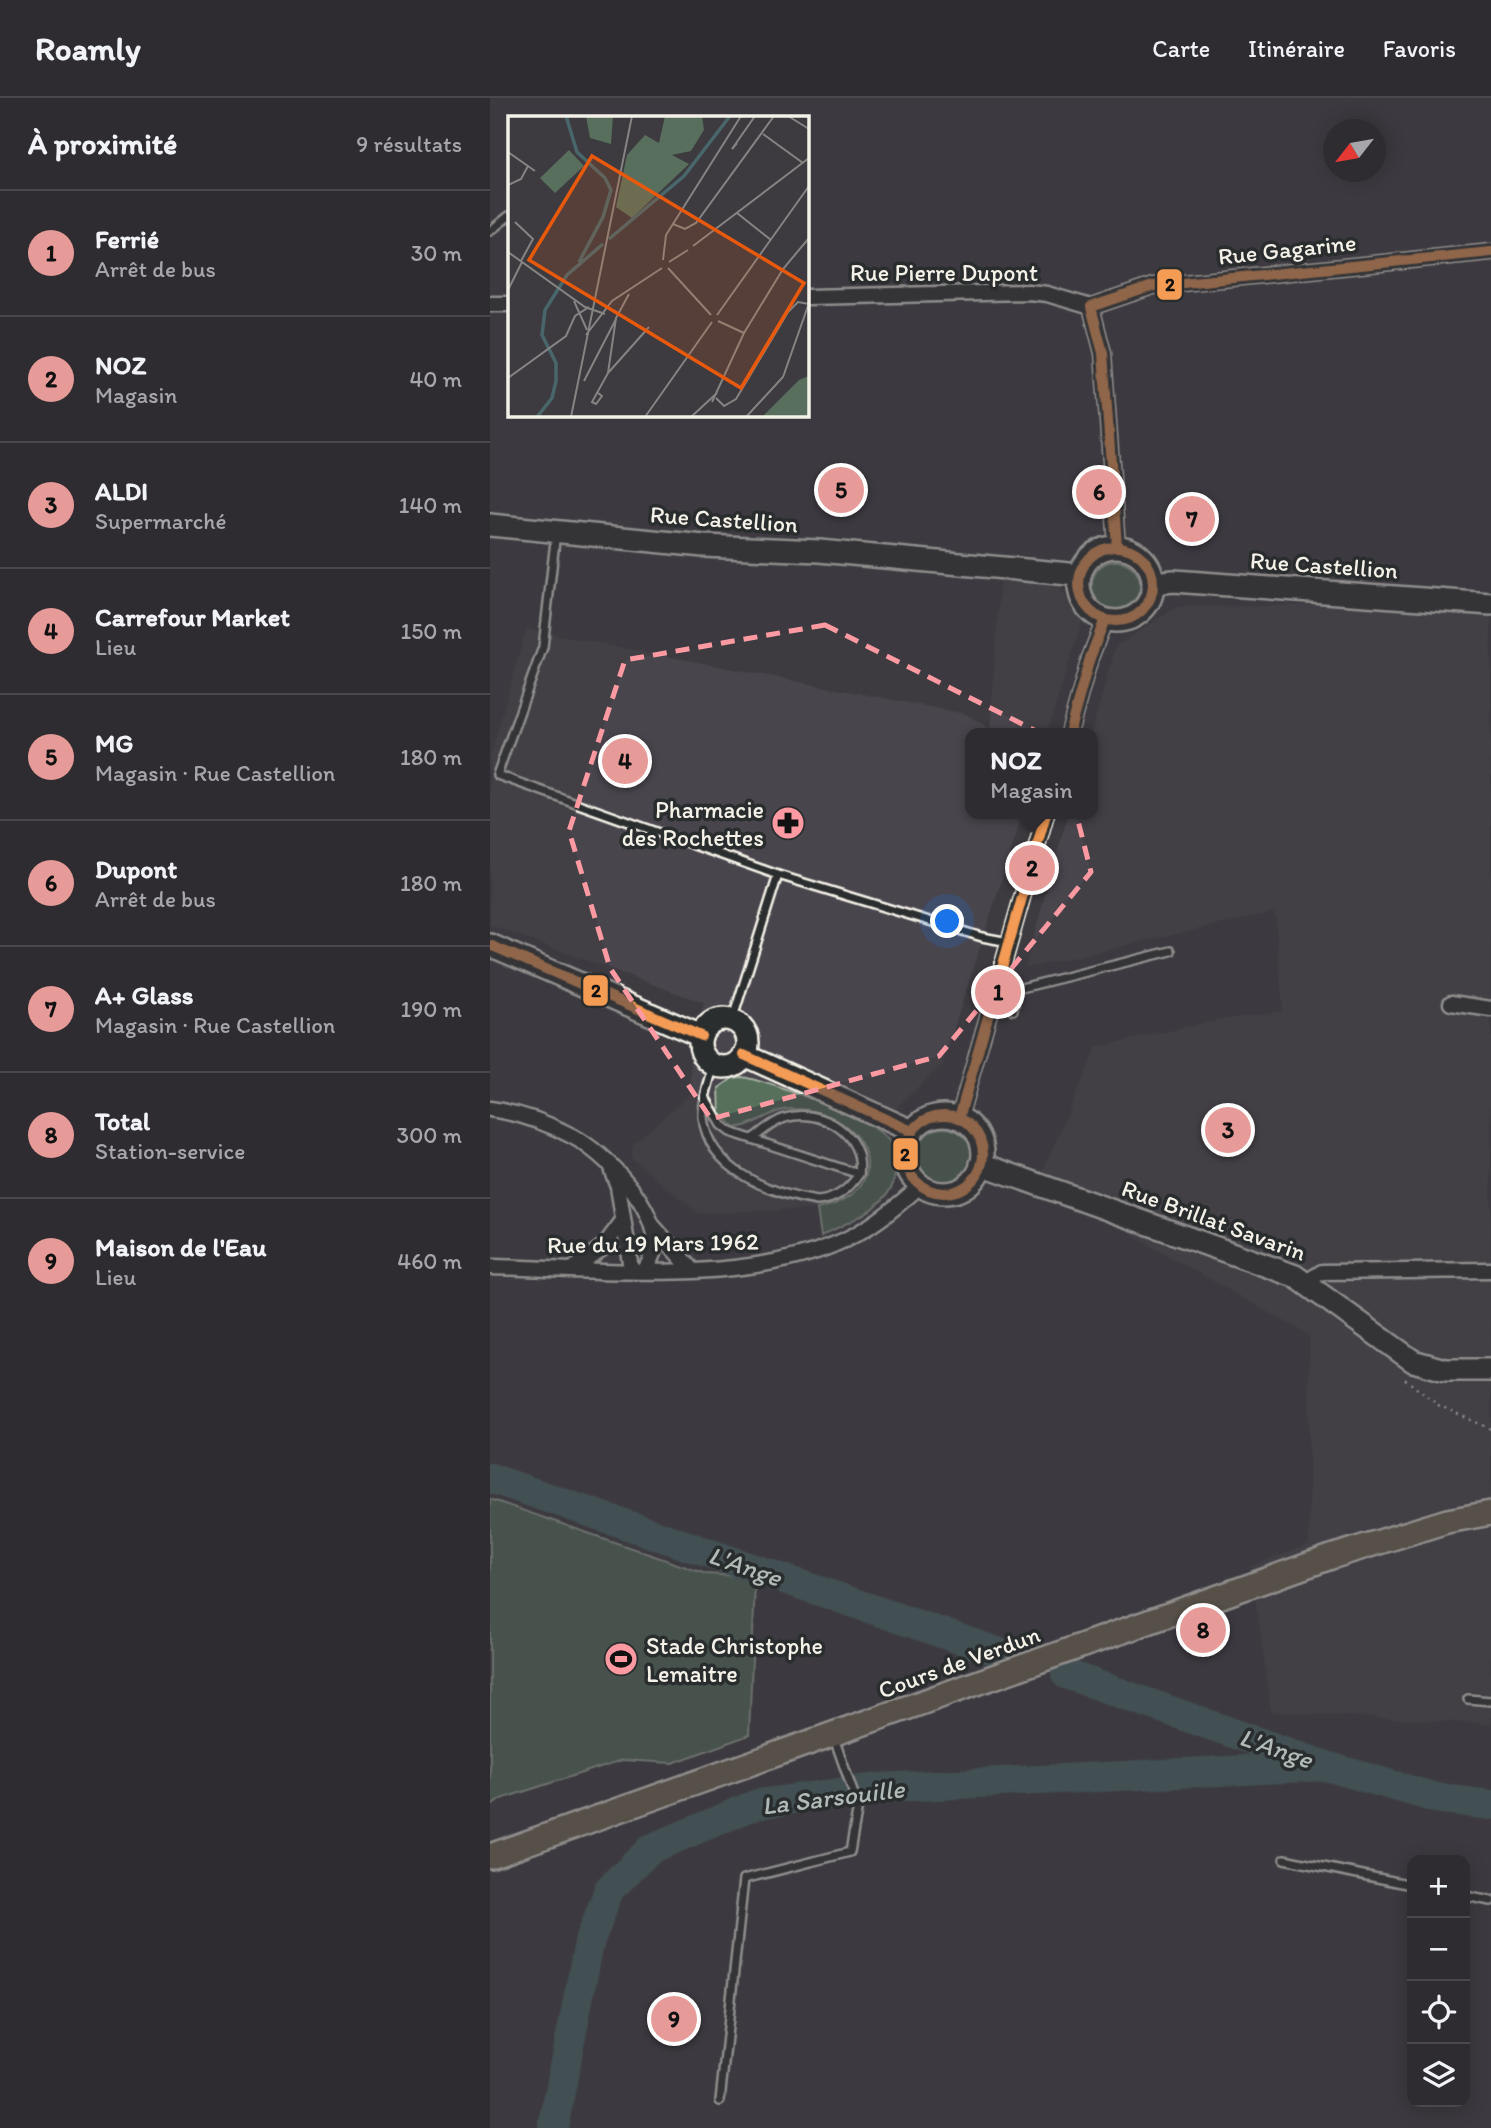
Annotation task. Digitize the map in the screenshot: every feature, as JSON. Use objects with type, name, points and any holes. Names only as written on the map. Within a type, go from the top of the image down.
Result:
[{"type":"main road","name":"Rue Castellion","points":[[490,525],[704,546],[819,551],[1080,575]]},
{"type":"main road","points":[[1117,546],[1142,556],[1149,565],[1154,583],[1152,597],[1138,614],[1116,621],[1105,619],[1087,606],[1081,596],[1080,575],[1092,555],[1117,546]]},
{"type":"main road","name":"Rue Castellion","points":[[1154,583],[1174,581],[1491,604]]},
{"type":"main road","points":[[490,945],[701,1036]]},
{"type":"main road","points":[[717,1020],[732,1021],[746,1035],[744,1055],[734,1064],[714,1064],[704,1055],[701,1036],[704,1029],[717,1020]]},
{"type":"main road","points":[[744,1055],[912,1131]]},
{"type":"main road","points":[[933,1116],[959,1118],[974,1129],[980,1140],[981,1164],[977,1174],[962,1188],[941,1193],[921,1185],[906,1164],[905,1151],[912,1131],[933,1116]]},
{"type":"main road","name":"Rue Brillat Savarin","points":[[981,1164],[1280,1269],[1313,1286],[1401,1354],[1427,1366],[1445,1370],[1491,1370]]},
{"type":"main road","name":"Cours de Verdun","points":[[1447,1521],[1491,1498]]},
{"type":"main road","name":"Cours de Verdun","points":[[490,1856],[1331,1557],[1447,1521],[1491,1513]]},
{"type":"street","name":"Rue Gagarine","points":[[1091,307],[1153,286],[1491,251]]},
{"type":"street","name":"Rue Pierre Dupont","points":[[808,296],[1029,292],[1047,293],[1091,307]]},
{"type":"street","points":[[490,304],[508,304]]},
{"type":"street","points":[[1091,307],[1103,354],[1117,546]]},
{"type":"street","points":[[1070,728],[1090,658],[1105,619]]},
{"type":"street","points":[[959,1118],[1006,989],[1012,943],[1045,819]]},
{"type":"street","points":[[1451,1003],[1491,1009]]},
{"type":"street","points":[[490,1109],[521,1113],[574,1136],[628,1183],[652,1225],[692,1270]]},
{"type":"street","points":[[610,1166],[618,1186],[622,1222],[638,1269],[654,1251],[652,1225]]},
{"type":"street","name":"Rue du 19 Mars 1962","points":[[490,1267],[692,1270],[769,1264],[835,1245],[886,1216],[921,1185]]},
{"type":"street","points":[[574,1268],[604,1246],[622,1222]]},
{"type":"street","points":[[1313,1286],[1322,1272],[1491,1270]]},
{"type":"lane","points":[[490,231],[508,217]]},
{"type":"lane","points":[[557,531],[543,647],[497,775],[778,875],[974,935],[1012,943]]},
{"type":"lane","points":[[732,1021],[778,875]]},
{"type":"lane","points":[[1006,989],[1171,951]]},
{"type":"lane","points":[[1006,989],[1016,995],[1013,1010]]},
{"type":"lane","points":[[714,1064],[703,1116],[708,1136],[730,1166],[752,1181],[817,1201],[844,1192],[859,1174],[861,1160],[858,1147],[842,1129],[830,1123],[814,1118],[785,1118],[752,1139]]},
{"type":"lane","points":[[705,1097],[721,1125],[752,1139],[859,1174]]},
{"type":"lane","points":[[1468,1699],[1491,1701]]},
{"type":"lane","points":[[720,2101],[744,1879],[850,1852],[858,1807],[833,1734]]},
{"type":"lane","points":[[1284,1859],[1407,1884]]},
{"type":"lane","points":[[1470,1897],[1491,1901]]},
{"type":"path","points":[[1434,1403],[1491,1429]]},
{"type":"highlighted area","points":[[825,625],[1058,742],[1091,872],[939,1056],[711,1119],[610,968],[569,831],[625,660]]},
{"type":"shaded area","points":[[1000,580],[1057,583],[1082,621],[1049,728],[990,728]]},
{"type":"shaded area","points":[[1491,603],[1491,1724],[1271,1712],[1251,1566],[1309,1545],[1309,1335],[1147,1244],[1043,1170],[1097,1047],[1219,1020],[1283,1011],[1275,912],[1025,968],[1067,819],[1098,819],[1098,728],[1092,728],[1116,646],[1177,607]]},
{"type":"shaded area","points":[[526,629],[966,714],[988,728],[965,728],[965,819],[1021,819],[942,1065],[899,1105],[876,1171],[844,1200],[817,1209],[698,1213],[631,1158],[633,1144],[692,1092],[690,1056],[704,1003],[490,925],[490,758]]},
{"type":"green space","points":[[1116,561],[1133,568],[1140,585],[1133,602],[1116,609],[1099,602],[1092,585],[1099,568]]},
{"type":"green space","points":[[742,1077],[821,1103],[881,1133],[889,1141],[895,1165],[893,1183],[878,1204],[860,1217],[821,1236],[817,1209],[844,1199],[860,1186],[867,1169],[865,1151],[855,1135],[839,1121],[817,1112],[784,1110],[735,1128],[720,1113],[719,1088],[733,1078]]},
{"type":"green space","points":[[944,1128],[955,1130],[964,1136],[970,1145],[970,1167],[964,1176],[955,1182],[944,1184],[933,1182],[924,1176],[918,1167],[916,1156],[918,1145],[924,1136],[933,1130]]},
{"type":"green space","name":"Stade Christophe Lemaitre","points":[[490,1499],[706,1574],[736,1576],[755,1582],[749,1735],[673,1763],[622,1760],[501,1799],[490,1807]]},
{"type":"waterway","name":"L'Ange","points":[[490,1478],[1000,1653]]},
{"type":"waterway","name":"L'Ange","points":[[1066,1674],[1326,1766],[1436,1798],[1491,1805]]},
{"type":"waterway","name":"La Sarsouille","points":[[553,2128],[589,1943],[609,1890],[650,1849],[757,1804],[876,1788],[1326,1766]]},
{"type":"transit line","name":"2","points":[[1117,546],[1103,353],[1091,307],[1153,286],[1491,252]]},
{"type":"transit line","name":"2","points":[[1116,547],[1137,553],[1147,563],[1153,584],[1147,605],[1137,615],[1116,621],[1095,615],[1085,605],[1079,584],[1085,563],[1095,553],[1116,547]]},
{"type":"transit line","name":"2","points":[[1070,728],[1090,658],[1105,619]]},
{"type":"transit line","name":"2","points":[[959,1118],[1045,819]]},
{"type":"transit line","name":"2","points":[[490,945],[701,1036]]},
{"type":"transit line","name":"2","points":[[744,1055],[912,1131]]},
{"type":"transit line","name":"2","points":[[944,1115],[959,1118],[971,1127],[980,1139],[983,1154],[980,1169],[971,1181],[959,1190],[944,1193],[929,1190],[917,1181],[908,1169],[905,1154],[908,1139],[917,1127],[929,1118],[944,1115]]},
{"type":"place","name":"MG","points":[[841,490]]},
{"type":"place","name":"Dupont","points":[[1099,492]]},
{"type":"place","name":"A+ Glass","points":[[1192,519]]},
{"type":"place","name":"Carrefour Market","points":[[625,761]]},
{"type":"place","name":"Pharmacie des Rochettes","points":[[788,823]]},
{"type":"place","name":"NOZ","points":[[1032,868]]},
{"type":"place","name":"Ferrié","points":[[998,992]]},
{"type":"place","name":"ALDI","points":[[1228,1130]]},
{"type":"place","name":"Total","points":[[1203,1630]]},
{"type":"place","name":"Stade Christophe Lemaitre","points":[[621,1659]]},
{"type":"place","name":"Maison de l'Eau","points":[[674,2019]]}]
